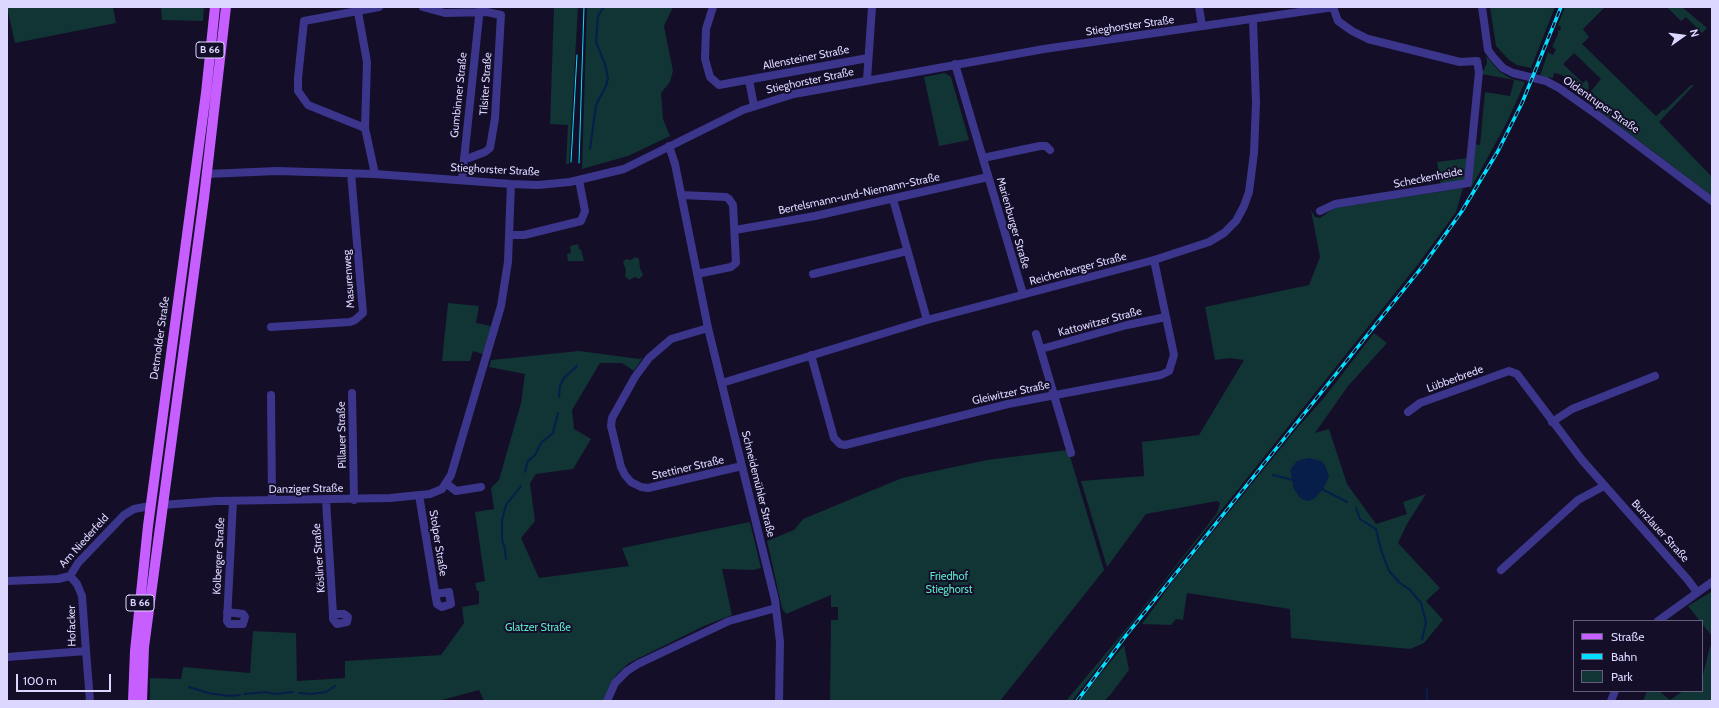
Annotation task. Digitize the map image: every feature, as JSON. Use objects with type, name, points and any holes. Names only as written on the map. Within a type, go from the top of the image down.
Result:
[{"type":"main road","name":"Detmolder Straße","points":[[133,701],[135,651],[150,506],[195,172],[215,7]]},
{"type":"main road","name":"B 66","points":[[142,701],[144,647],[207,174],[226,7]]},
{"type":"main road","points":[[195,172],[207,174]]},
{"type":"main road","points":[[183,258],[195,260]]},
{"type":"main road","points":[[150,506],[162,505]]},
{"type":"street","points":[[365,128],[308,106],[302,99],[298,84],[304,21],[379,7]]},
{"type":"street","points":[[423,7],[445,13],[480,10]]},
{"type":"street","name":"Allensteiner Straße","points":[[714,7],[708,23],[705,40],[705,59],[710,77],[719,85],[868,58]]},
{"type":"street","points":[[867,80],[872,7]]},
{"type":"street","points":[[1199,7],[1202,26]]},
{"type":"street","name":"Stieghorster Straße","points":[[207,174],[265,171],[375,174],[462,179],[511,184],[548,184],[580,180],[607,174],[628,167],[754,106],[805,91],[1044,49],[1253,20],[1334,7],[1338,21],[1352,31],[1368,39],[1399,48],[1460,62],[1477,61]]},
{"type":"street","name":"Oldentruper Straße","points":[[1482,7],[1488,50],[1492,57],[1503,68],[1512,73],[1546,82],[1559,88],[1603,118],[1712,201]]},
{"type":"street","name":"Tilsiter Straße","points":[[464,158],[469,158],[485,152],[490,148],[495,118],[501,17],[498,13],[480,10]]},
{"type":"street","name":"Gumbinner Straße","points":[[462,179],[480,10]]},
{"type":"street","points":[[358,12],[367,62],[365,128],[375,174]]},
{"type":"street","name":"Reichenberger Straße","points":[[722,383],[927,320],[1154,260],[1209,242],[1228,229],[1236,221],[1244,206],[1250,185],[1256,111],[1253,20]]},
{"type":"street","name":"Scheckenheide","points":[[1320,211],[1335,204],[1468,183],[1478,76],[1477,61]]},
{"type":"street","name":"Marienburger Straße","points":[[955,64],[1023,294]]},
{"type":"street","points":[[748,80],[754,106]]},
{"type":"street","name":"Schneidemühler Straße","points":[[669,146],[675,164],[708,328],[776,608],[780,642],[779,701]]},
{"type":"street","points":[[983,158],[1040,146],[1046,146],[1050,150]]},
{"type":"street","name":"Masurenweg","points":[[271,327],[350,322],[356,320],[363,313],[351,174]]},
{"type":"street","name":"Bertelsmann-und-Niemann-Straße","points":[[735,230],[808,218],[988,177]]},
{"type":"street","points":[[509,236],[524,235],[581,221],[585,212],[580,180]]},
{"type":"street","points":[[480,487],[456,491],[447,484],[451,475],[501,306],[506,282],[511,184]]},
{"type":"street","points":[[681,195],[729,199],[733,205],[736,264],[731,267],[697,274]]},
{"type":"street","points":[[892,199],[927,320]]},
{"type":"street","points":[[813,274],[907,251]]},
{"type":"street","name":"Gleiwitzer Straße","points":[[811,355],[834,438],[840,444],[851,444],[1008,404],[1161,375],[1169,371],[1174,355],[1154,260]]},
{"type":"street","name":"Kattowitzer Straße","points":[[1041,349],[1166,317]]},
{"type":"street","name":"Stettiner Straße","points":[[708,328],[671,339],[648,358],[635,377],[612,418],[611,426],[621,467],[631,482],[641,487],[648,488],[742,466]]},
{"type":"street","points":[[1036,334],[1071,453]]},
{"type":"street","name":"Lübberbrede","points":[[1408,412],[1420,403],[1512,372]]},
{"type":"street","name":"Bunzlauer Straße","points":[[1512,372],[1520,377],[1552,422],[1604,486],[1682,573],[1696,592]]},
{"type":"street","points":[[1552,422],[1572,409],[1655,376]]},
{"type":"street","name":"Pillauer Straße","points":[[352,393],[354,500]]},
{"type":"street","points":[[271,395],[272,500]]},
{"type":"street","name":"Danziger Straße","points":[[162,505],[233,501],[354,500],[419,495],[436,492],[447,484]]},
{"type":"street","points":[[1501,570],[1578,500],[1604,486]]},
{"type":"street","name":"Stolper Straße","points":[[419,495],[435,594]]},
{"type":"street","name":"Kösliner Straße","points":[[326,500],[333,614]]},
{"type":"street","name":"Kolberger Straße","points":[[227,612],[233,501]]},
{"type":"street","name":"Am Niederfeld","points":[[7,581],[58,579],[70,576],[78,563],[124,515],[134,509],[150,506]]},
{"type":"street","name":"Hofacker","points":[[7,657],[86,651],[82,596],[78,584],[70,576]]},
{"type":"street","points":[[1659,620],[1696,592],[1712,582]]},
{"type":"street","points":[[607,701],[615,683],[627,670],[734,619],[776,608]]},
{"type":"street","points":[[86,651],[90,701]]},
{"type":"green space","points":[[7,7],[113,7],[116,23],[15,43]]},
{"type":"green space","points":[[161,7],[204,7],[203,21],[162,20]]},
{"type":"green space","points":[[554,7],[578,7],[569,164],[566,164],[568,125],[550,124]]},
{"type":"green space","points":[[587,7],[673,7],[664,26],[673,71],[670,82],[661,93],[663,119],[670,136],[628,156],[582,169]]},
{"type":"green space","points":[[1490,7],[1555,7],[1531,68],[1517,65],[1509,60],[1496,46]]},
{"type":"green space","points":[[1565,7],[1605,7],[1583,29],[1589,37],[1582,44],[1656,116],[1664,109],[1665,110],[1691,85],[1694,85],[1659,122],[1712,177],[1712,196],[1588,102],[1587,96],[1601,79],[1574,53],[1563,64],[1583,83],[1586,80],[1588,82],[1589,88],[1586,92],[1562,75],[1554,73],[1553,78],[1540,76],[1548,52],[1553,55],[1556,49],[1552,47],[1558,34],[1558,30],[1560,31],[1561,27],[1558,25]]},
{"type":"green space","points":[[1667,7],[1682,7],[1707,28],[1702,33],[1686,17],[1681,21]]},
{"type":"green space","points":[[1486,56],[1500,72],[1512,79],[1525,82],[1507,122],[1470,190],[1474,144],[1480,145],[1485,92],[1510,96],[1514,80],[1482,74],[1487,63]]},
{"type":"green space","points":[[945,73],[951,77],[969,140],[939,146],[924,77]]},
{"type":"green space","points":[[1468,158],[1466,180],[1441,186],[1437,162]]},
{"type":"green space","points":[[1463,188],[1456,212],[1419,263],[1160,587],[1072,701],[1066,701],[1127,628],[1217,513],[1220,503],[1217,501],[1146,514],[1107,567],[1081,481],[1144,476],[1142,442],[1199,435],[1244,360],[1230,358],[1215,360],[1205,307],[1309,285],[1320,257],[1311,210],[1315,217],[1320,218],[1334,208]]},
{"type":"green space","points":[[578,244],[584,261],[568,261],[567,254],[571,253],[570,246]]},
{"type":"green space","points":[[635,257],[639,259],[640,268],[643,275],[639,279],[635,277],[629,280],[625,276],[626,270],[623,262],[626,259],[631,260]]},
{"type":"green space","points":[[448,303],[479,306],[476,323],[491,326],[483,354],[473,351],[470,361],[442,361]]},
{"type":"green space","points":[[1374,333],[1387,343],[1348,386],[1315,433],[1329,429],[1347,484],[1376,524],[1407,514],[1403,502],[1426,494],[1407,524],[1398,543],[1440,588],[1426,601],[1443,620],[1424,643],[1410,649],[1291,638],[1290,609],[1187,593],[1183,620],[1176,619],[1171,625],[1142,624],[1173,581],[1298,427],[1323,399]]},
{"type":"green space","name":"Glatzer Straße","points":[[579,351],[640,359],[643,357],[634,371],[622,363],[600,363],[572,410],[574,429],[591,439],[573,469],[536,474],[530,483],[535,521],[521,538],[539,578],[629,566],[622,548],[750,522],[761,568],[753,570],[722,569],[732,615],[704,626],[629,663],[616,675],[603,701],[484,701],[479,690],[438,701],[150,701],[150,678],[181,679],[183,667],[250,673],[253,631],[296,633],[297,681],[345,678],[345,661],[441,655],[464,623],[462,607],[479,604],[479,591],[477,591],[475,583],[485,581],[475,512],[494,509],[491,488],[499,480],[521,403],[525,374],[489,367],[491,360]]},
{"type":"green space","name":"Friedhof Stieghorst","points":[[1068,450],[1104,570],[1000,701],[830,701],[831,620],[838,620],[838,607],[831,607],[831,595],[786,614],[782,608],[767,541],[794,530],[803,519],[902,478],[987,460]]},
{"type":"green space","points":[[1711,592],[1712,636],[1703,625],[1703,620],[1699,620],[1688,606]]},
{"type":"green space","points":[[1124,645],[1129,670],[1111,694],[1104,701],[1079,701]]},
{"type":"green space","points":[[1710,646],[1712,647],[1712,701],[1643,701],[1647,692],[1660,692],[1670,700],[1682,692],[1703,692],[1703,675]]},
{"type":"water","points":[[1309,458],[1321,461],[1325,465],[1329,477],[1323,489],[1314,499],[1307,501],[1300,498],[1294,489],[1290,470],[1297,461]]},
{"type":"waterway","points":[[590,149],[596,105],[606,86],[608,78],[605,64],[596,42],[598,16],[604,7]]},
{"type":"waterway","points":[[559,397],[560,386],[564,378],[577,366]]},
{"type":"waterway","points":[[525,472],[528,461],[535,455],[541,443],[553,433],[558,413]]},
{"type":"waterway","points":[[1273,475],[1293,480]]},
{"type":"waterway","points":[[506,559],[502,540],[502,520],[506,505],[521,486]]},
{"type":"waterway","points":[[1322,489],[1347,502]]},
{"type":"waterway","points":[[1356,508],[1360,519],[1376,529],[1381,550],[1389,571],[1400,583],[1410,590],[1421,603],[1426,622],[1422,640]]},
{"type":"waterway","points":[[299,693],[311,694],[326,692],[335,686]]},
{"type":"waterway","points":[[189,687],[208,693],[229,696],[240,695]]},
{"type":"waterway","points":[[1427,688],[1427,701]]},
{"type":"waterway","points":[[244,694],[267,692],[274,694],[293,692]]},
{"type":"tram line","points":[[579,163],[584,7]]},
{"type":"tram line","points":[[571,162],[577,55]]},
{"type":"railway","points":[[1077,701],[1124,638],[1422,267],[1462,211],[1498,151],[1522,103],[1561,7]]}]
